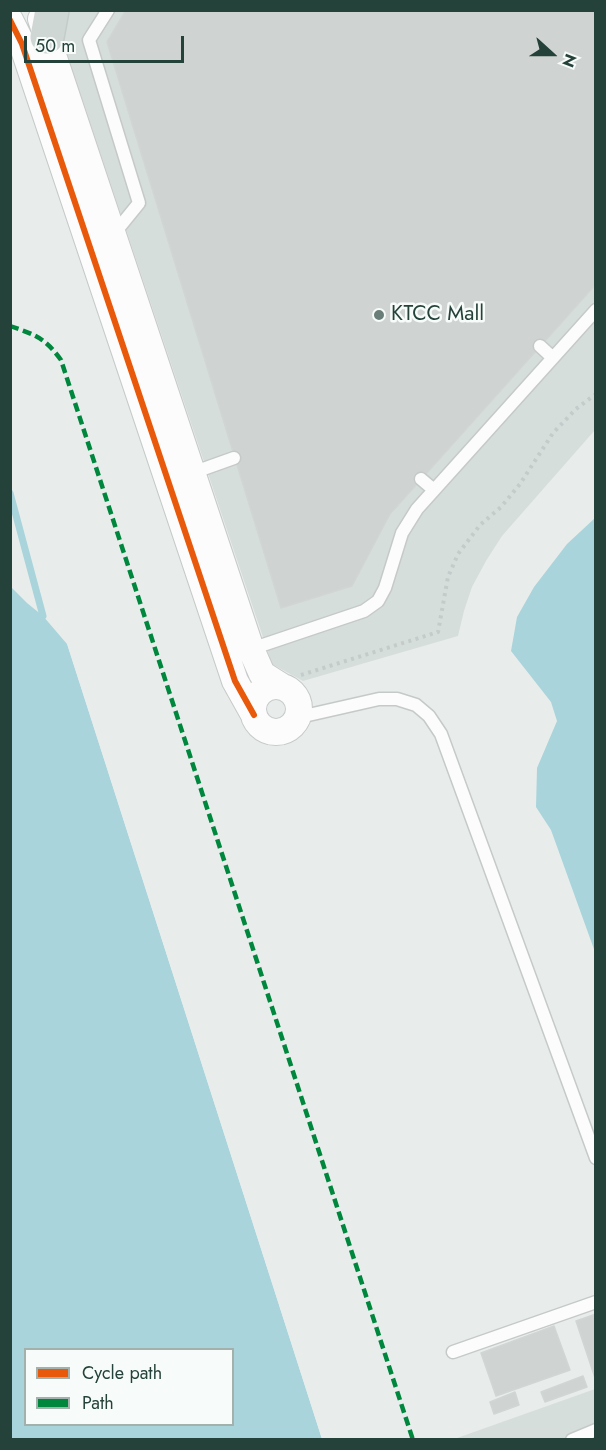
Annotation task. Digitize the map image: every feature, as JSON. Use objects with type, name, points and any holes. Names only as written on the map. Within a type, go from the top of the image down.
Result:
[{"type":"street","points":[[46,19],[113,235],[251,649],[262,674],[288,681]]},
{"type":"street","points":[[10,20],[22,44],[234,681],[257,722],[269,732],[276,733],[290,728],[299,715],[298,700],[288,689],[288,681]]},
{"type":"street","points":[[254,715],[253,707],[260,693],[266,688],[288,681]]},
{"type":"lane","points":[[108,10],[89,40],[139,202],[113,235]]},
{"type":"lane","points":[[251,649],[364,611],[378,601],[385,588],[402,533],[417,509],[596,310]]},
{"type":"lane","points":[[540,346],[553,358]]},
{"type":"lane","points":[[192,473],[234,458]]},
{"type":"lane","points":[[421,479],[434,490]]},
{"type":"lane","points":[[299,715],[304,716],[379,699],[398,699],[416,705],[429,716],[441,734],[596,1158]]},
{"type":"lane","points":[[453,1352],[596,1302]]},
{"type":"lane","points":[[572,1440],[595,1433]]},
{"type":"path","points":[[288,681],[438,632],[448,577],[458,554],[480,525],[501,507],[520,484],[553,433],[596,394]]},
{"type":"shaded area","name":"KTCC Mall","points":[[62,10],[595,11],[595,430],[502,536],[472,587],[458,636],[303,681],[272,664],[63,42]]},
{"type":"shaded area","points":[[595,1389],[595,1439],[458,1440],[457,1438]]},
{"type":"water","points":[[595,518],[595,952],[551,830],[536,807],[537,768],[557,721],[551,702],[511,651],[517,617],[534,587],[567,544]]},
{"type":"water","points":[[10,586],[43,616],[67,644],[322,1439],[11,1439]]},
{"type":"pier","points":[[65,637],[70,643],[325,1440],[322,1439]]},
{"type":"building","name":"KTCC Mall","points":[[126,10],[596,10],[596,284],[390,514],[352,586],[281,608],[107,42]]},
{"type":"building","points":[[596,1314],[596,1381],[576,1321]]},
{"type":"building","points":[[554,1326],[570,1370],[496,1396],[481,1353]]},
{"type":"building","points":[[583,1376],[587,1387],[545,1402],[541,1392]]},
{"type":"building","points":[[515,1392],[519,1405],[494,1414],[490,1402]]},
{"type":"waterway","points":[[10,493],[43,616]]},
{"type":"marked path","points":[[10,326],[39,338],[61,360],[413,1440]]},
{"type":"cycle path","points":[[10,20],[22,44],[235,681],[254,715]]},
{"type":"place","name":"KTCC Mall","points":[[379,315]]}]
